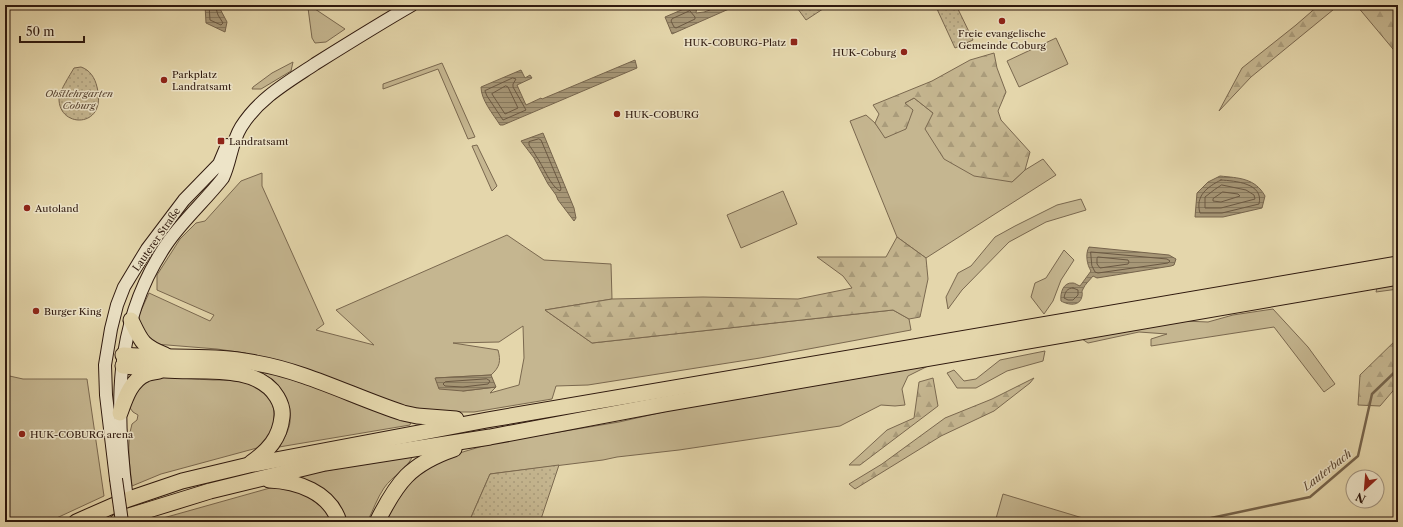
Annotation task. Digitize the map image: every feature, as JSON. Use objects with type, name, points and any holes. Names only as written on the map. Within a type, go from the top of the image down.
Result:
[{"type":"highway","points":[[76,522],[126,500],[175,484],[248,464],[487,420],[1398,264]]},
{"type":"highway","points":[[117,522],[129,516],[210,491],[325,463],[490,436],[681,401],[1398,277]]},
{"type":"highway","points":[[131,320],[141,340],[168,364]]},
{"type":"highway","points":[[123,361],[142,367],[233,359],[258,363],[311,378],[382,406],[417,416],[460,420],[487,420]]},
{"type":"highway","points":[[120,413],[130,389],[138,379],[168,364],[252,377],[262,381],[273,390],[279,401],[283,414],[281,427],[277,438],[264,453],[248,464]]},
{"type":"highway","points":[[377,522],[395,489],[406,476],[418,466],[438,455],[490,436]]},
{"type":"highway","points":[[254,480],[271,480],[292,483],[310,489],[331,505],[340,522]]},
{"type":"street","name":"Lauterer Straße","points":[[130,522],[120,479],[106,395],[105,365],[117,305],[134,268],[146,249],[184,200],[219,164],[227,146],[234,140],[255,107],[293,78],[412,5]]},
{"type":"street","name":"Lauterer Straße","points":[[122,522],[120,479],[121,382],[123,361],[131,320],[145,284],[166,245],[179,227],[223,178],[228,168],[234,140]]},
{"type":"green space","points":[[795,5],[829,5],[806,20]]},
{"type":"green space","points":[[875,5],[956,5],[973,40],[955,48],[937,9],[920,6],[898,8]]},
{"type":"green space","points":[[1319,5],[1339,5],[1251,77],[1219,111],[1242,68]]},
{"type":"green space","points":[[1398,5],[1398,55],[1357,6]]},
{"type":"green space","points":[[312,7],[345,29],[326,42],[315,43],[312,38],[308,8]]},
{"type":"green space","points":[[1056,38],[1068,64],[1019,87],[1007,61]]},
{"type":"green space","points":[[994,53],[997,68],[1006,92],[998,111],[1001,120],[1030,152],[1025,170],[1012,182],[974,176],[944,159],[925,129],[933,113],[914,98],[905,103],[913,110],[906,129],[885,138],[875,123],[879,114],[873,105],[932,81],[970,60]]},
{"type":"green space","points":[[293,62],[291,71],[261,89],[252,89],[272,73]]},
{"type":"green space","points":[[442,63],[475,137],[468,139],[438,69],[383,89],[383,84]]},
{"type":"green space","name":"Obstlehrgarten Coburg","points":[[81,67],[87,70],[95,80],[98,101],[96,111],[90,117],[82,120],[73,119],[66,115],[61,108],[59,98],[63,87],[74,68]]},
{"type":"green space","points":[[914,98],[1012,182],[1025,170],[1043,159],[1056,175],[926,258],[897,237],[850,121],[866,115],[875,123],[886,138],[905,103]]},
{"type":"green space","points":[[477,145],[497,186],[492,191],[472,146]]},
{"type":"green space","points":[[262,173],[262,186],[324,324],[316,330],[374,345],[336,310],[507,235],[544,260],[611,264],[612,299],[545,310],[592,343],[893,310],[909,319],[911,330],[760,358],[588,385],[556,386],[552,399],[474,412],[438,412],[407,407],[245,353],[155,344],[138,327],[139,315],[149,293],[210,321],[214,315],[157,290],[157,275],[180,239],[196,223],[205,221],[241,181]],"holes":[[[523,326],[524,358],[519,385],[490,393],[496,387],[463,391],[436,378],[491,375],[499,364],[498,350],[453,343],[499,342]]]},
{"type":"green space","points":[[783,191],[797,224],[741,248],[727,215]]},
{"type":"green space","points":[[1081,199],[1086,210],[1046,222],[1009,242],[962,290],[948,309],[946,297],[958,273],[971,266],[995,237],[1057,205]]},
{"type":"green space","points":[[897,237],[926,258],[928,279],[920,317],[909,319],[893,310],[592,343],[545,310],[612,299],[703,297],[798,299],[852,288],[843,276],[817,257],[886,257]]},
{"type":"green space","points":[[1064,250],[1074,260],[1061,280],[1053,301],[1044,314],[1031,297],[1035,283],[1046,278]]},
{"type":"green space","points":[[1398,284],[1398,289],[1376,292],[1377,288]]},
{"type":"green space","points":[[1273,309],[1308,347],[1335,384],[1324,392],[1274,327],[1151,346],[1151,339],[1167,334],[1139,332],[1088,343],[1082,339],[1183,321],[1208,322],[1233,315]]},
{"type":"green space","points":[[1398,338],[1398,385],[1380,406],[1358,405],[1360,375]]},
{"type":"green space","points":[[1045,351],[1043,361],[1007,371],[976,388],[957,388],[947,373],[954,370],[964,381],[976,379],[1000,360]]},
{"type":"green space","points":[[930,365],[908,376],[902,389],[905,405],[881,405],[840,426],[679,450],[490,474],[469,522],[383,522],[411,476],[446,457],[493,443],[619,422],[672,410]]},
{"type":"green space","points":[[259,372],[279,375],[411,421],[410,425],[279,447],[286,435],[289,425],[290,410],[281,388],[273,380]]},
{"type":"green space","name":"HUK-COBURG arena","points":[[5,375],[23,379],[87,379],[104,496],[48,522],[5,522]]},
{"type":"green space","points":[[161,377],[234,381],[250,384],[259,388],[269,397],[274,410],[273,425],[268,438],[257,448],[161,474],[132,486],[129,439],[132,424],[137,420],[138,415],[130,408],[132,395],[147,380]]},
{"type":"green space","points":[[933,378],[938,406],[860,465],[849,465],[887,430],[914,418],[919,382]]},
{"type":"green space","points":[[1034,378],[1030,383],[994,411],[941,436],[855,489],[849,484],[882,464],[945,418],[992,399]]},
{"type":"green space","points":[[413,455],[411,460],[404,468],[384,488],[367,522],[344,522],[309,482],[297,476]]},
{"type":"green space","points":[[559,465],[540,522],[469,522],[490,474]]},
{"type":"green space","points":[[288,486],[320,504],[331,522],[149,522],[270,488]]},
{"type":"green space","points":[[1003,494],[1096,522],[995,522]]},
{"type":"water","points":[[205,5],[218,5],[227,22],[225,32],[206,23]]},
{"type":"water","points":[[693,5],[697,5],[696,13],[710,10],[716,5],[738,5],[672,34],[665,17]]},
{"type":"water","points":[[635,60],[637,68],[503,125],[500,125],[483,97],[481,87],[521,70],[525,78],[530,75],[532,78],[517,85],[526,105]]},
{"type":"water","points":[[543,133],[574,208],[576,218],[574,221],[558,200],[534,158],[521,141]]},
{"type":"water","points":[[1220,176],[1234,177],[1251,182],[1261,190],[1265,196],[1262,208],[1223,217],[1195,217],[1197,193],[1208,182]]},
{"type":"water","points":[[1089,247],[1169,255],[1176,259],[1174,265],[1171,266],[1097,278],[1093,276],[1084,287],[1081,300],[1079,302],[1070,304],[1061,301],[1063,289],[1067,284],[1073,283],[1080,286],[1091,271],[1088,266],[1087,259]]},
{"type":"water","points":[[491,375],[496,387],[463,391],[439,389],[435,378]]},
{"type":"waterway","name":"Lauterbach","points":[[1210,522],[1211,518],[1310,497],[1358,456],[1372,394],[1398,369]]},
{"type":"place","name":"Freie evangelische Gemeinde Coburg","points":[[1002,21]]},
{"type":"place","name":"HUK-COBURG-Platz","points":[[794,42]]},
{"type":"place","name":"HUK-Coburg","points":[[904,52]]},
{"type":"place","name":"Parkplatz Landratsamt","points":[[164,80]]},
{"type":"place","name":"HUK-COBURG","points":[[617,114]]},
{"type":"place","name":"Landratsamt","points":[[221,141]]},
{"type":"place","name":"Autoland","points":[[27,208]]},
{"type":"place","name":"Burger King","points":[[36,311]]},
{"type":"place","name":"HUK-COBURG arena","points":[[22,434]]}]
